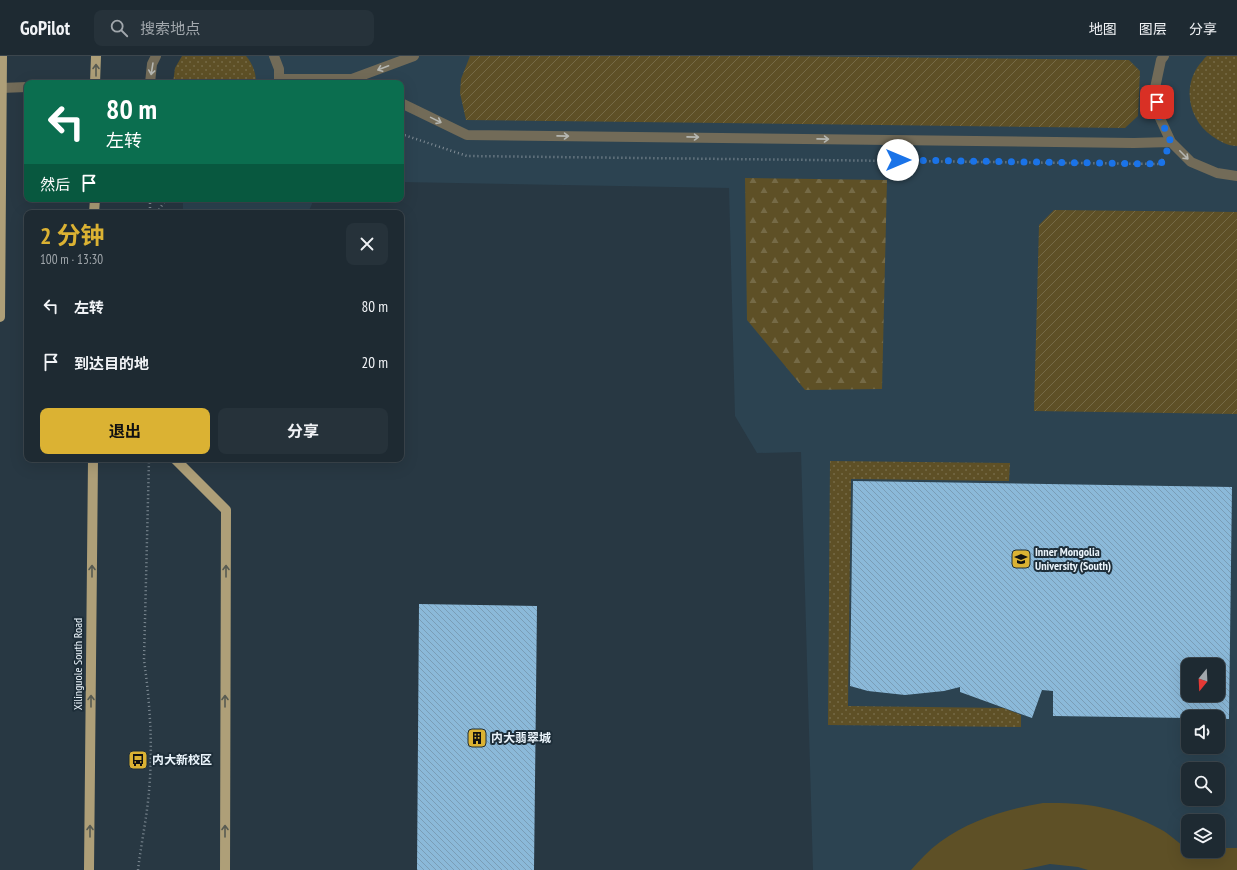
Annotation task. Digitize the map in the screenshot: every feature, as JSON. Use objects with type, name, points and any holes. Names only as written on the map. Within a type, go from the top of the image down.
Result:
[{"type":"main road","points":[[0,317],[2,56]]},
{"type":"main road","points":[[95,80],[96,56]]},
{"type":"main road","name":"Xilinguole South Road","points":[[89,870],[93,462]]},
{"type":"main road","points":[[178,462],[226,510],[225,870]]},
{"type":"lane","points":[[150,80],[152,64],[156,56]]},
{"type":"lane","points":[[274,56],[279,69],[279,80]]},
{"type":"lane","points":[[358,80],[414,56]]},
{"type":"lane","points":[[1164,56],[1155,88],[1159,116],[1171,142],[1191,162],[1217,174],[1237,176]]},
{"type":"lane","points":[[1,88],[24,87]]},
{"type":"lane","points":[[404,104],[467,135],[1134,143],[1171,142]]},
{"type":"path","points":[[404,135],[467,156],[1153,164],[1161,164],[1171,142]]},
{"type":"path","points":[[138,870],[149,792],[151,757],[147,682],[144,660],[149,462]]},
{"type":"shaded area","name":"Inner Mongolia University (South)","points":[[182,56],[1237,56],[1237,870],[813,870],[801,452],[757,453],[735,416],[729,188],[404,182],[404,80],[183,80]]},
{"type":"shaded area","points":[[183,202],[313,202],[309,210],[183,210]]},
{"type":"green space","points":[[182,56],[246,56],[254,69],[256,80],[173,80],[175,68]]},
{"type":"green space","points":[[470,56],[781,56],[1129,60],[1140,71],[1138,116],[1125,128],[466,120],[460,93],[461,79]]},
{"type":"green space","points":[[1207,56],[1237,56],[1237,146],[1224,143],[1212,136],[1204,129],[1193,113],[1190,103],[1191,84],[1199,65]]},
{"type":"green space","points":[[745,178],[887,180],[882,389],[805,390],[747,320]]},
{"type":"green space","points":[[1054,210],[1237,212],[1237,414],[1034,411],[1039,225]]},
{"type":"green space","points":[[830,461],[1010,463],[1009,481],[851,479],[848,706],[1003,708],[1021,715],[1021,727],[828,725]]},
{"type":"green space","points":[[1043,803],[1059,803],[1089,805],[1117,811],[1160,829],[1181,844],[1181,858],[1225,858],[1225,848],[1237,848],[1237,870],[1088,870],[1078,867],[1050,864],[1022,870],[911,870],[936,845],[964,827],[989,816]]},
{"type":"building","points":[[853,481],[1232,487],[1229,719],[1225,719],[1225,710],[1181,710],[1181,718],[1053,716],[1053,691],[1042,690],[1032,718],[960,692],[960,687],[944,691],[905,695],[868,691],[850,686]]},
{"type":"building","name":"内大翡翠城","points":[[419,604],[537,606],[534,870],[417,870]]},
{"type":"place","name":"Inner Mongolia University (South)","points":[[1021,559]]},
{"type":"place","name":"内大翡翠城","points":[[477,738]]},
{"type":"place","name":"内大新校区","points":[[138,760]]},
{"type":"route","points":[[898,160],[1161,164],[1171,142],[1159,116],[1157,102]]}]
